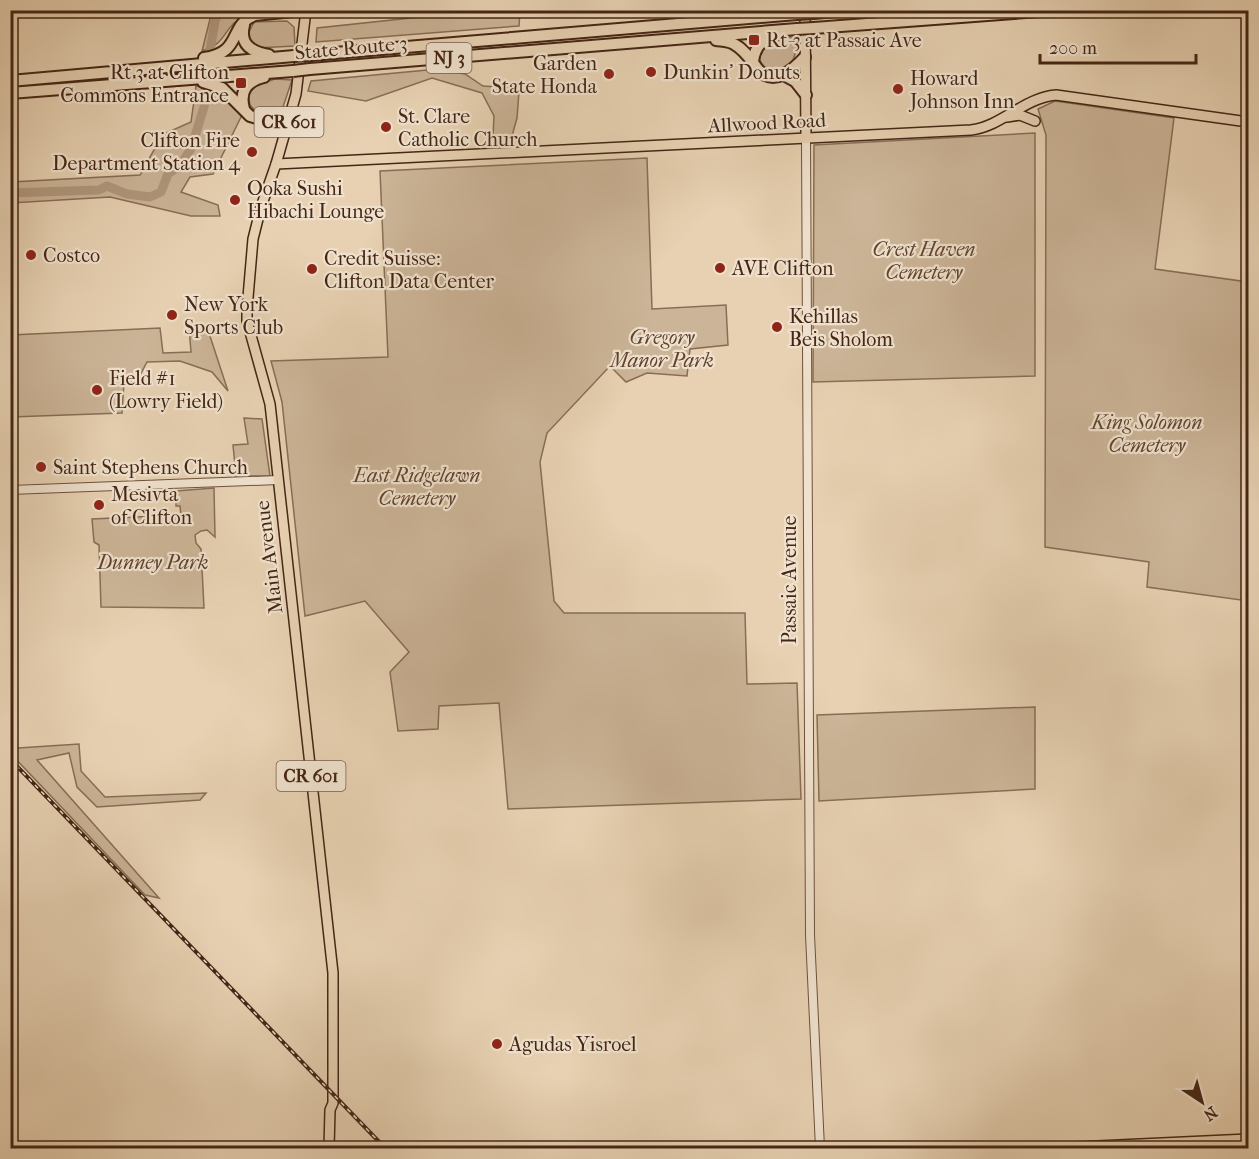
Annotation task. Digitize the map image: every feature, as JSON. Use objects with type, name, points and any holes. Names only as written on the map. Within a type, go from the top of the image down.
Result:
[{"type":"highway","points":[[64,77],[217,56],[227,51],[243,22],[249,17],[304,10]]},
{"type":"highway","points":[[645,27],[686,19],[725,15],[736,10]]},
{"type":"highway","points":[[765,10],[805,13]]},
{"type":"highway","name":"State Route 3","points":[[10,81],[845,10]]},
{"type":"highway","name":"State Route 3","points":[[10,93],[1053,10]]},
{"type":"highway","points":[[249,17],[243,28],[244,42],[247,46],[258,53],[294,56]]},
{"type":"highway","points":[[753,61],[757,47],[766,39],[797,29]]},
{"type":"highway","points":[[694,38],[732,43],[743,50],[756,67],[765,74],[778,77],[805,61]]},
{"type":"highway","points":[[245,112],[242,94],[249,82],[293,71]]},
{"type":"highway","points":[[784,75],[795,81],[806,95]]},
{"type":"highway","points":[[187,79],[210,83],[222,88],[245,112],[256,119],[287,127]]},
{"type":"main road","name":"Main Avenue","points":[[304,10],[298,85],[253,238],[247,321],[270,404],[332,964],[334,994],[332,1072],[328,1079],[327,1103],[330,1110],[329,1149]]},
{"type":"main road","name":"Passaic Avenue","points":[[805,13],[806,139]]},
{"type":"main road","name":"Allwood Road","points":[[276,164],[970,130],[987,127],[1007,117],[1029,101],[1056,94],[1248,122]]},
{"type":"main road","points":[[1007,117],[1025,116],[1035,122]]},
{"type":"main road","points":[[1054,1149],[1248,1139]]},
{"type":"street","name":"Passaic Avenue","points":[[806,139],[810,935],[820,1149]]},
{"type":"street","points":[[10,490],[278,480]]},
{"type":"green space","points":[[212,11],[271,11],[242,17],[234,23],[218,43],[202,51]]},
{"type":"green space","points":[[421,11],[520,11],[519,26],[316,42],[317,28],[420,17]]},
{"type":"green space","points":[[287,21],[294,27],[295,46],[255,48],[247,36],[254,22]]},
{"type":"green space","points":[[797,37],[796,52],[791,63],[782,70],[765,69],[760,61],[759,52],[771,39]]},
{"type":"green space","points":[[438,69],[465,74],[483,86],[512,88],[519,91],[517,118],[510,143],[503,145],[502,135],[493,137],[494,116],[482,93],[432,78],[366,101],[308,91],[311,81]]},
{"type":"green space","points":[[275,79],[292,80],[280,116],[259,115],[250,105],[248,94],[253,86]]},
{"type":"green space","points":[[196,86],[217,89],[242,115],[213,174],[190,177],[181,192],[218,205],[220,216],[191,216],[110,197],[11,203],[11,182],[140,175],[166,133],[191,122]]},
{"type":"green space","name":"King Solomon Cemetery","points":[[1055,101],[1174,118],[1155,269],[1248,282],[1248,601],[1147,587],[1149,562],[1045,547],[1046,135],[1038,109]]},
{"type":"green space","name":"Crest Haven Cemetery","points":[[1035,133],[1035,376],[813,382],[814,145]]},
{"type":"green space","name":"East Ridgelawn Cemetery","points":[[647,158],[652,309],[726,305],[728,345],[690,349],[687,376],[647,373],[626,382],[610,366],[547,433],[540,462],[554,601],[564,613],[745,613],[747,684],[797,683],[801,799],[508,809],[499,703],[439,706],[438,729],[398,731],[390,672],[409,652],[365,601],[305,616],[282,402],[271,361],[388,357],[380,171]]},
{"type":"green space","points":[[189,327],[207,327],[228,391],[212,372],[180,361],[147,362],[137,381],[124,382],[122,413],[11,417],[11,335],[160,328],[163,353],[191,352]]},
{"type":"green space","points":[[244,418],[262,419],[270,476],[236,476],[233,445],[248,444]]},
{"type":"green space","name":"Dunney Park","points":[[214,488],[215,537],[207,530],[195,535],[196,543],[201,549],[204,608],[101,607],[99,545],[94,542],[92,519],[181,515],[180,506],[176,506],[176,491]]},
{"type":"green space","points":[[1035,707],[1035,789],[819,801],[817,715]]},
{"type":"green space","points":[[79,744],[81,771],[105,797],[206,793],[200,800],[97,807],[77,787],[69,753],[37,760],[159,898],[145,895],[11,754],[11,750],[18,748]]},
{"type":"waterway","points":[[210,51],[215,21],[220,10]]},
{"type":"waterway","points":[[10,193],[99,190],[107,186],[127,194],[150,197],[161,192],[168,174],[179,166],[191,149],[207,90]]},
{"type":"railway","points":[[10,759],[385,1148]]},
{"type":"place","name":"Rt-3 at Passaic Ave","points":[[754,40]]},
{"type":"place","name":"Dunkin' Donuts","points":[[651,72]]},
{"type":"place","name":"Garden State Honda","points":[[609,74]]},
{"type":"place","name":"Rt 3 at Clifton Commons Entrance","points":[[241,83]]},
{"type":"place","name":"Howard Johnson Inn","points":[[898,89]]},
{"type":"place","name":"St. Clare Catholic Church","points":[[386,127]]},
{"type":"place","name":"Clifton Fire Department Station 4","points":[[252,152]]},
{"type":"place","name":"Ooka Sushi Hibachi Lounge","points":[[235,200]]},
{"type":"place","name":"Costco","points":[[31,255]]},
{"type":"place","name":"AVE Clifton","points":[[720,268]]},
{"type":"place","name":"Credit Suisse: Clifton Data Center","points":[[312,269]]},
{"type":"place","name":"New York Sports Club","points":[[172,315]]},
{"type":"place","name":"Kehillas Beis Sholom","points":[[777,327]]},
{"type":"place","name":"Field #1 (Lowry Field)","points":[[97,390]]},
{"type":"place","name":"Saint Stephens Church","points":[[41,467]]},
{"type":"place","name":"Mesivta of Clifton","points":[[99,505]]},
{"type":"place","name":"Agudas Yisroel","points":[[497,1044]]},
{"type":"park label","name":"Gregory Manor Park","points":[[662,348]]}]
